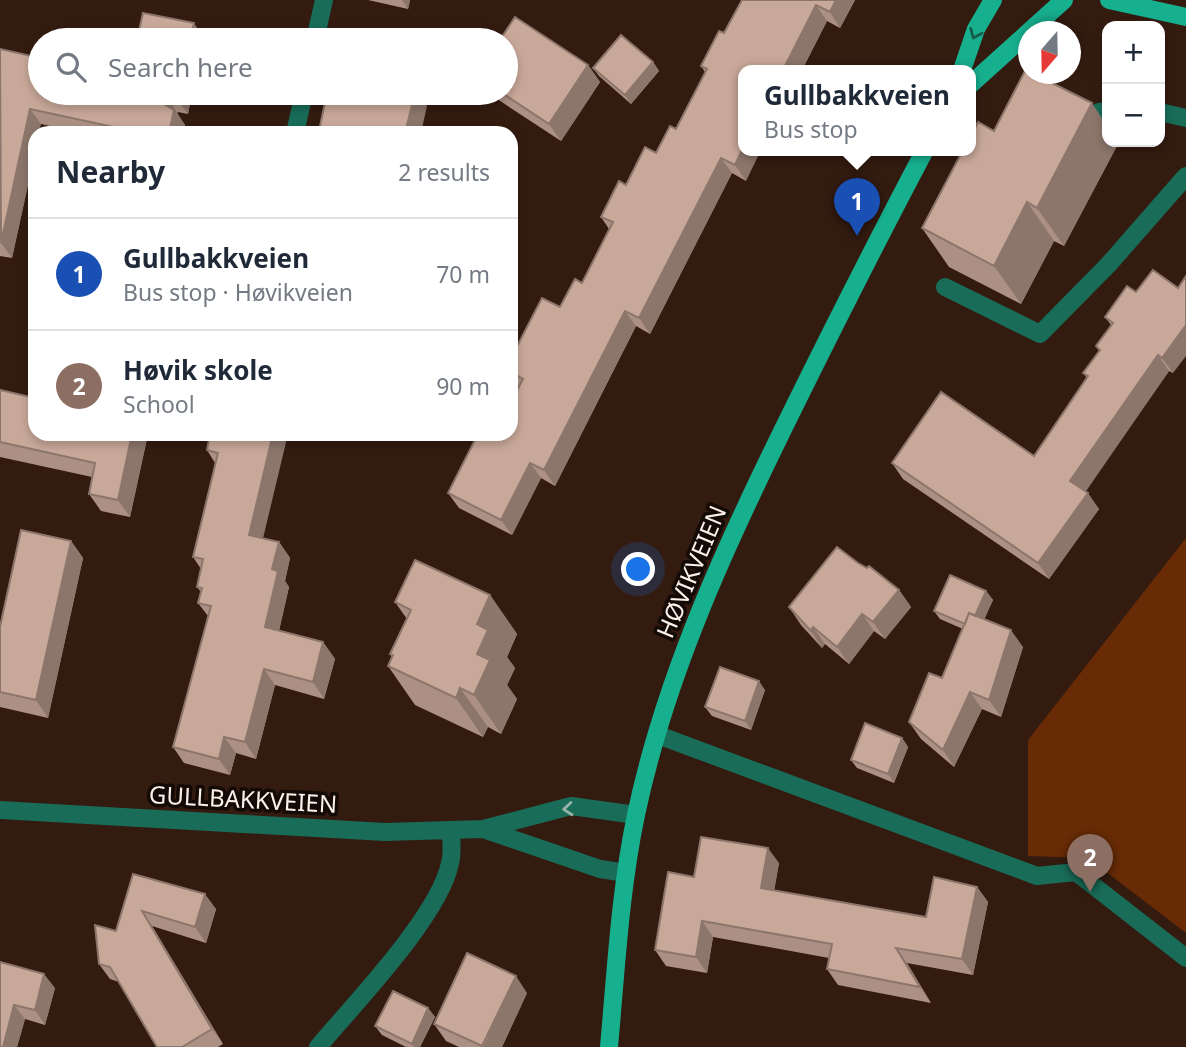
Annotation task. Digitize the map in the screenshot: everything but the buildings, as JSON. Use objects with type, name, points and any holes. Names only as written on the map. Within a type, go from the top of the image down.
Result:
[{"type":"main road","points":[[964,65],[976,29],[993,0]]},
{"type":"main road","points":[[976,79],[1064,0]]},
{"type":"main road","points":[[1109,0],[1186,17]]},
{"type":"main road","name":"HØVIKVEIEN","points":[[610,1047],[625,873],[636,815],[658,735],[686,650],[756,484],[922,156]]},
{"type":"street","points":[[318,28],[324,0]]},
{"type":"street","points":[[297,126],[301,105]]},
{"type":"street","points":[[1165,113],[1186,118]]},
{"type":"street","points":[[945,287],[1040,334],[1109,264],[1186,176]]},
{"type":"street","points":[[658,735],[1037,876],[1076,873],[1186,958]]},
{"type":"street","name":"GULLBAKKVEIEN","points":[[0,810],[385,832],[483,829],[571,806],[636,815]]},
{"type":"street","name":"GULLBAKKVEIEN","points":[[483,829],[600,869],[625,873]]},
{"type":"street","points":[[318,1047],[421,922],[443,883],[451,862],[451,830]]},
{"type":"shaded area","points":[[1186,538],[1186,933],[1088,858],[1028,856],[1028,740]]},
{"type":"place","name":"Gullbakkveien","points":[[857,236]]},
{"type":"place","name":"Høvik skole","points":[[1090,892]]}]
